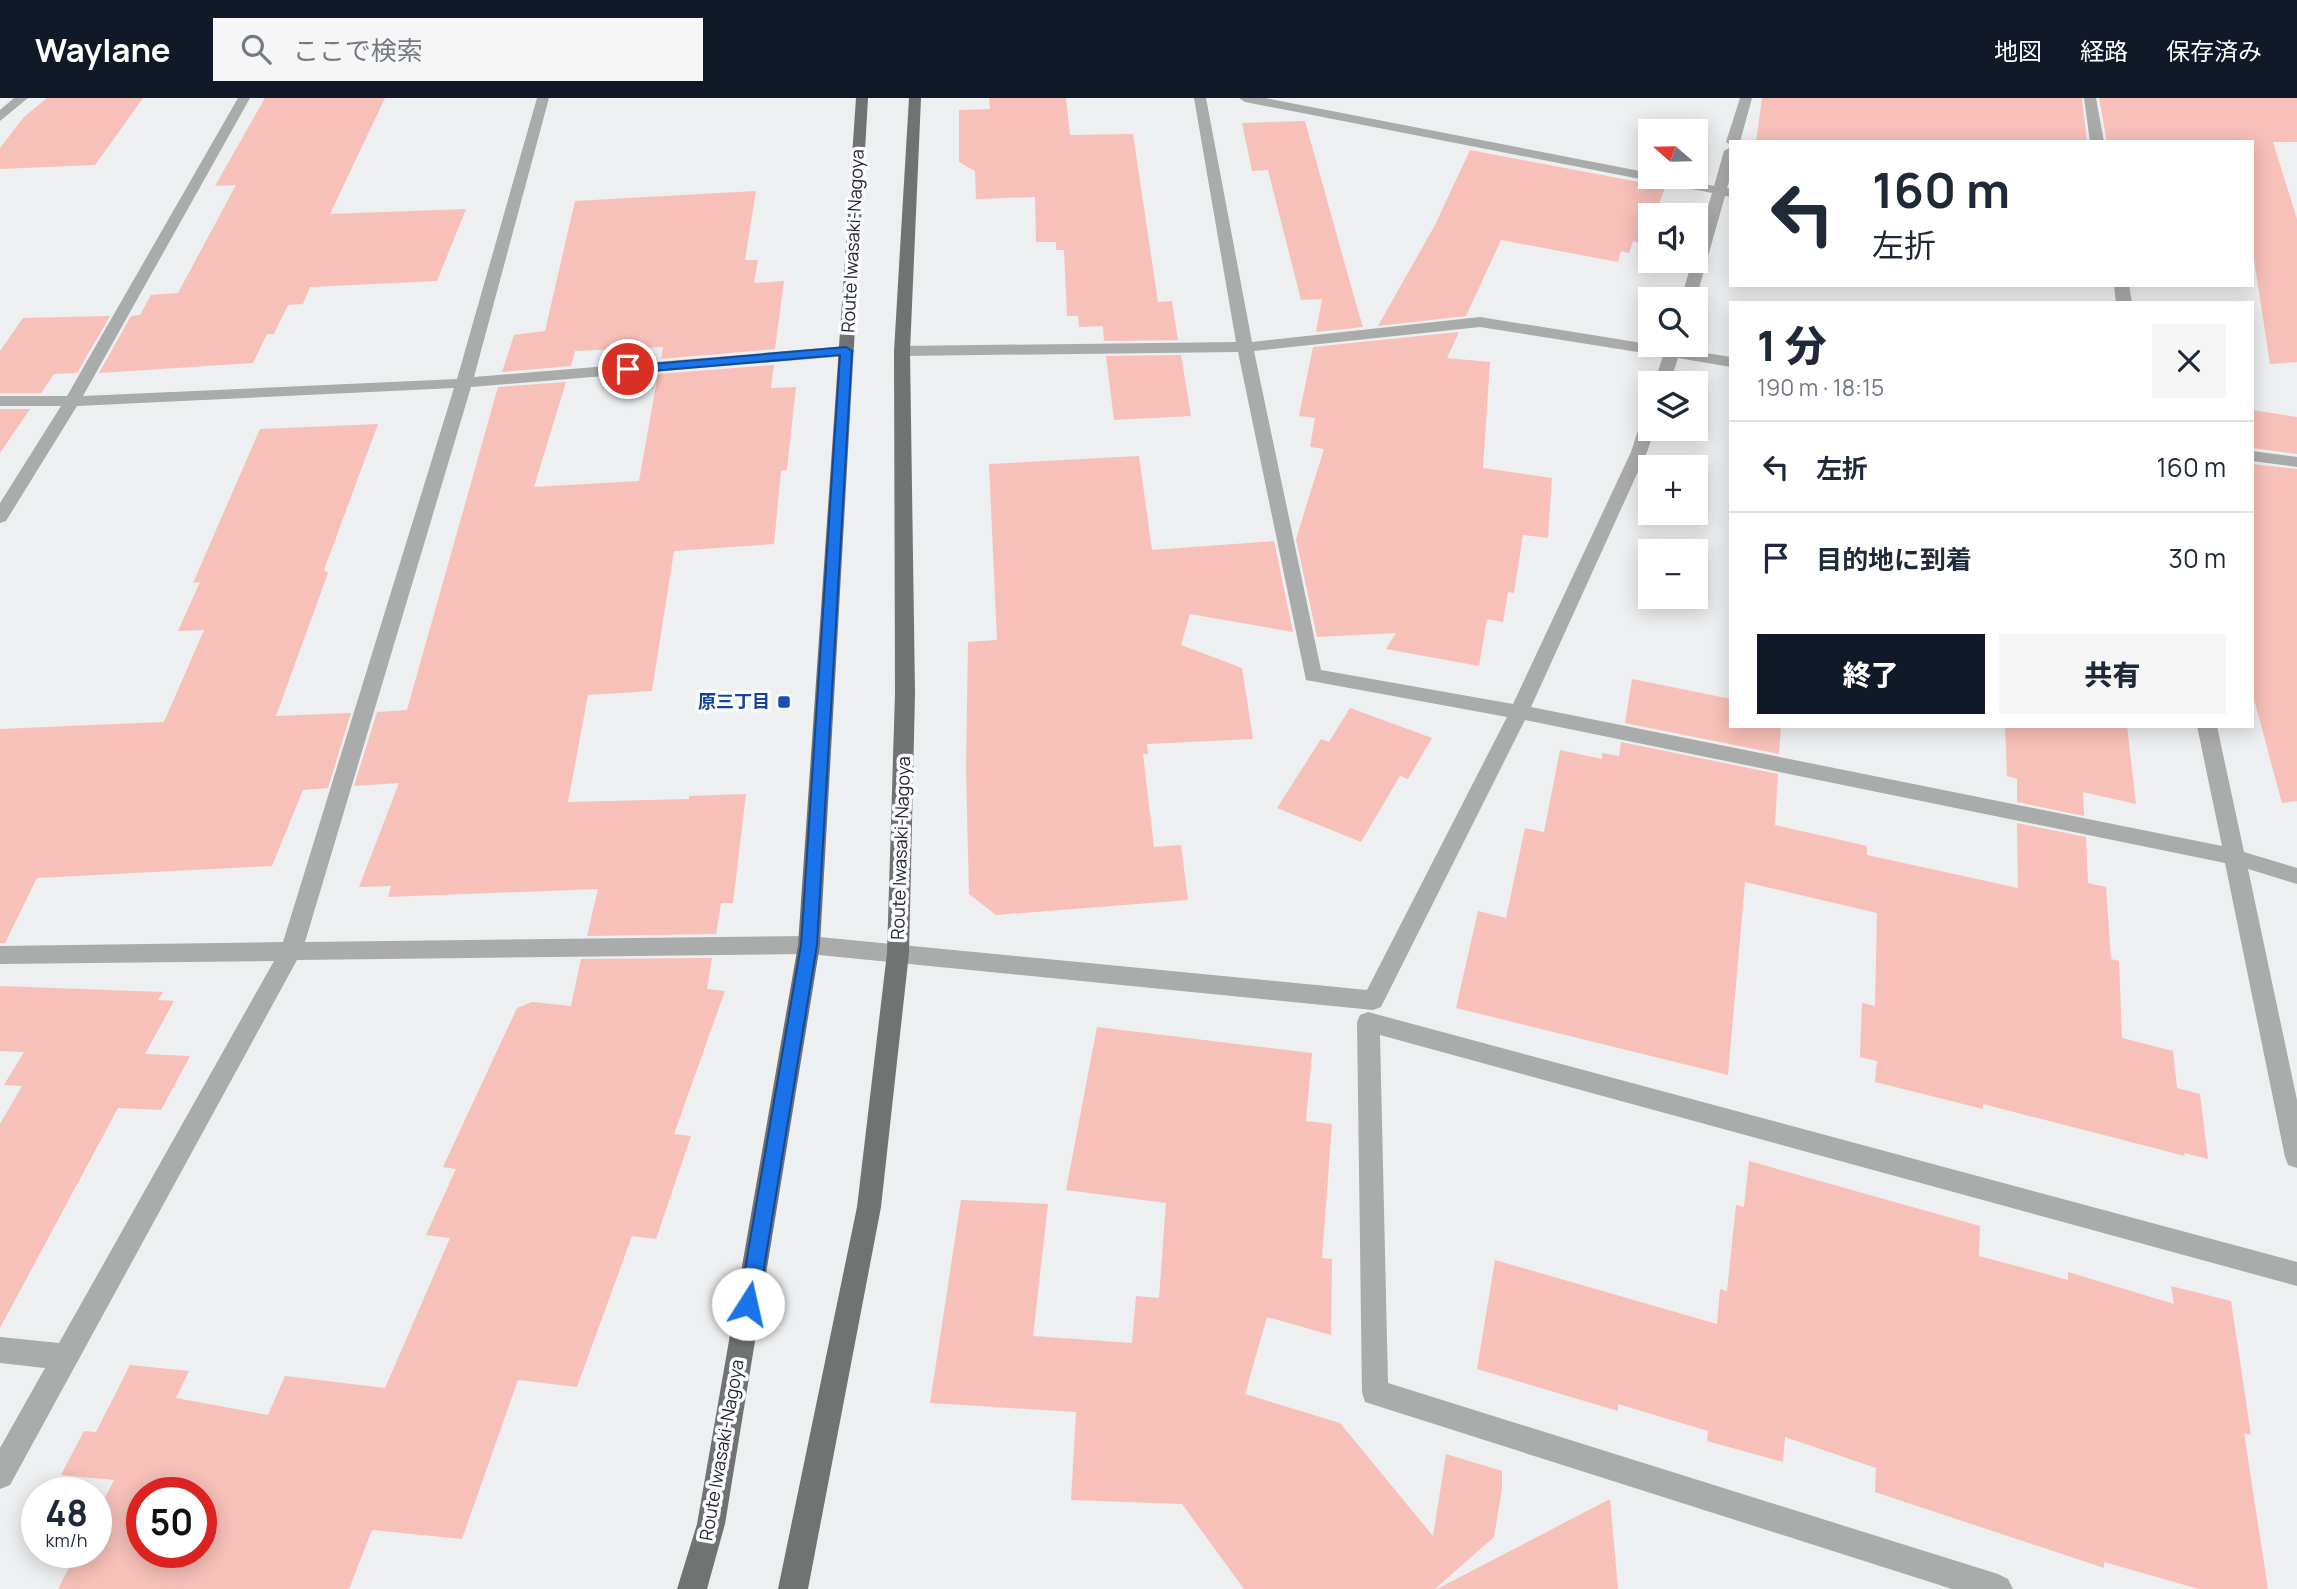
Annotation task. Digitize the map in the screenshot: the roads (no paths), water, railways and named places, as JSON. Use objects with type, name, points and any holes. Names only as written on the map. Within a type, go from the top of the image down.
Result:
[{"type":"main road","name":"Route Iwasaki-Nagoya","points":[[692,1589],[711,1524],[809,945],[862,98]]},
{"type":"main road","name":"Route Iwasaki-Nagoya","points":[[793,1589],[869,1207],[898,953],[905,693],[902,351],[915,98]]},
{"type":"street","points":[[0,117],[22,98]]},
{"type":"street","points":[[0,517],[72,401],[244,98]]},
{"type":"street","points":[[0,1475],[291,951],[464,383],[543,98]]},
{"type":"street","points":[[1200,98],[1245,347],[1313,675],[1519,712],[2234,857],[2297,876]]},
{"type":"street","points":[[1245,98],[1725,192]]},
{"type":"street","points":[[1734,140],[1746,98]]},
{"type":"street","points":[[2090,98],[2097,140]]},
{"type":"street","points":[[1692,287],[1725,192],[1729,165]]},
{"type":"street","points":[[902,351],[1245,347],[1480,322],[1638,343]]},
{"type":"street","points":[[0,401],[72,401],[464,383],[846,351]]},
{"type":"street","points":[[1708,356],[1729,362]]},
{"type":"street","points":[[1643,441],[1519,712],[1371,1011],[1376,1392],[1998,1589]]},
{"type":"street","points":[[2254,456],[2297,462]]},
{"type":"street","points":[[2207,728],[2297,1157]]},
{"type":"street","points":[[0,954],[809,945],[898,953],[1371,1011],[2297,1274]]},
{"type":"street","points":[[0,1350],[65,1357]]},
{"type":"place","name":"原三丁目","points":[[784,702]]}]
